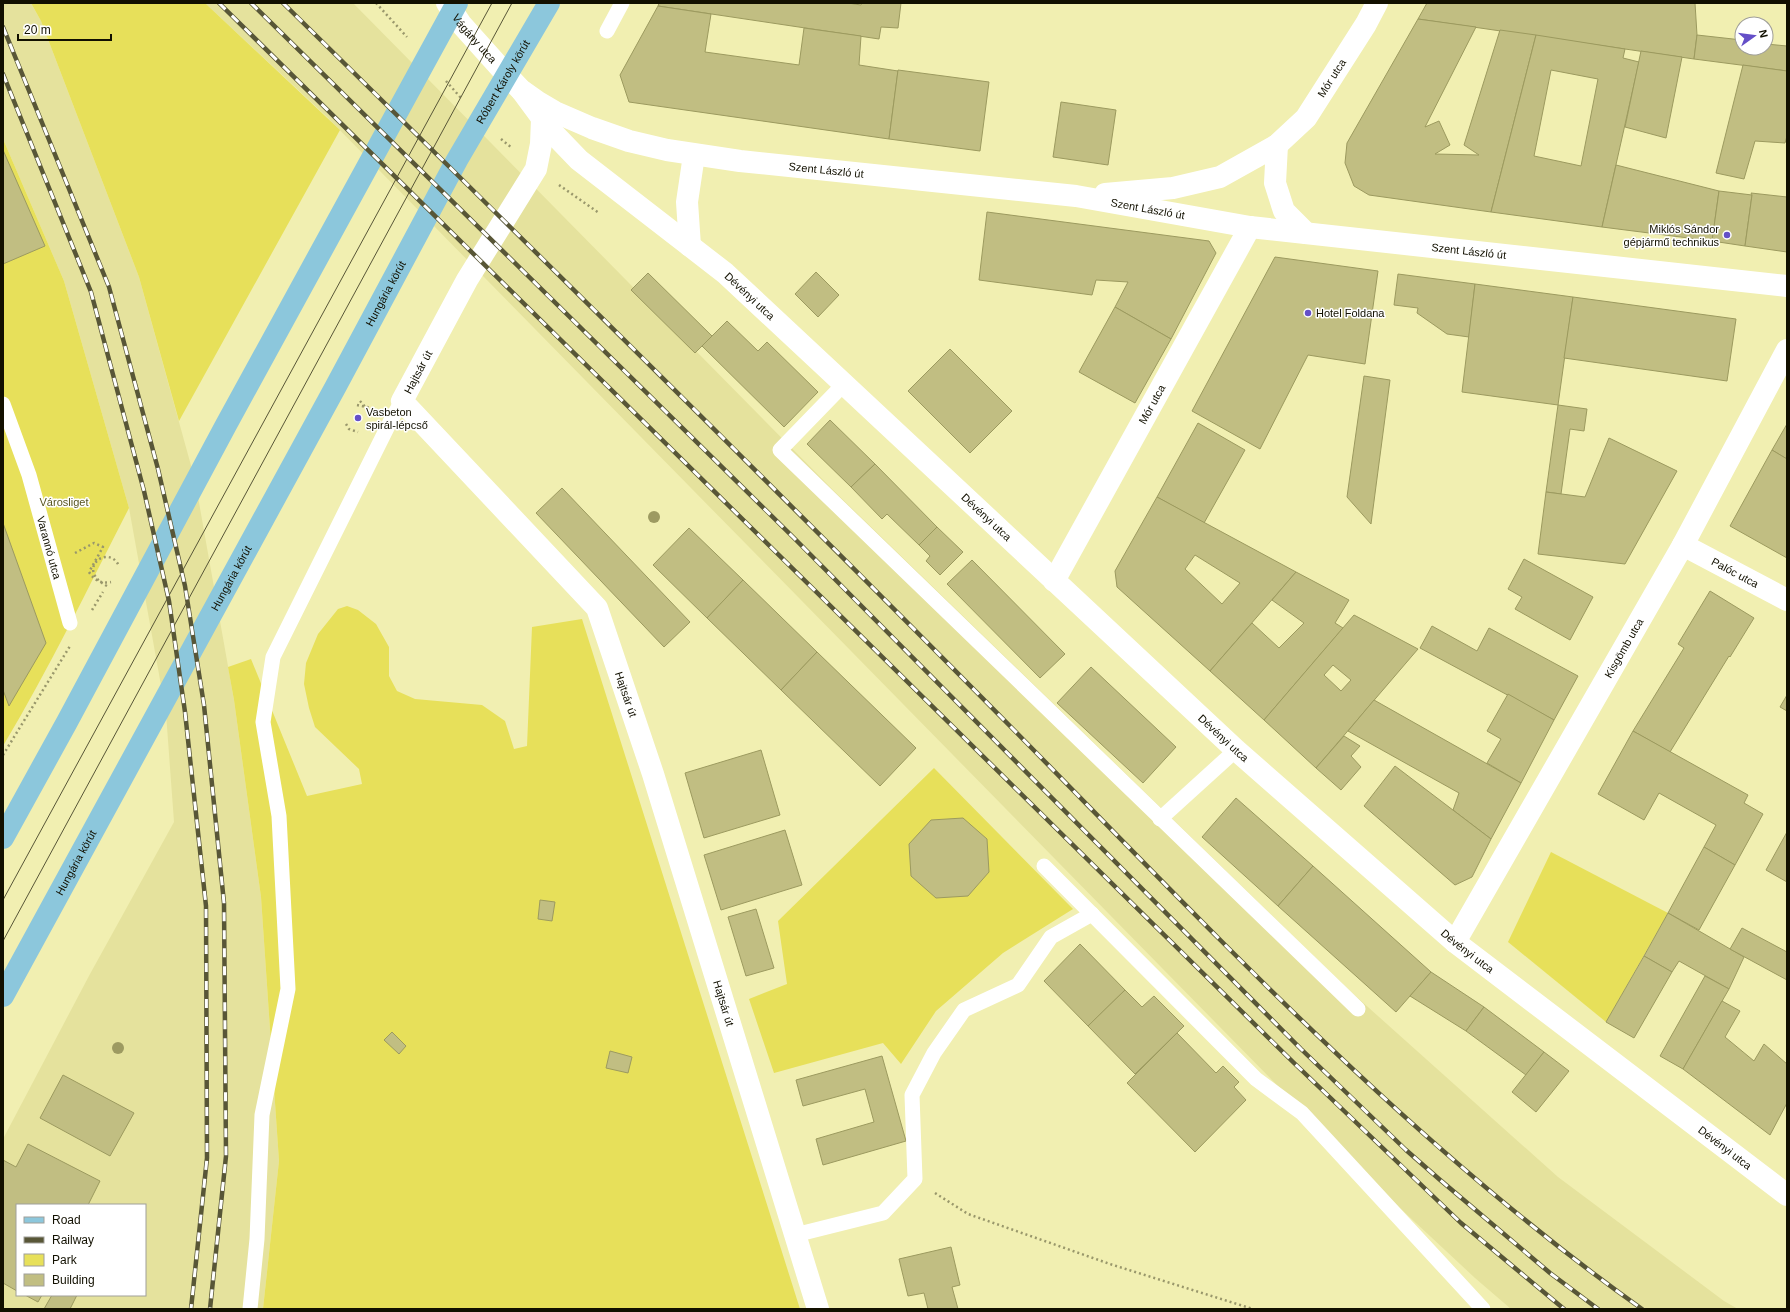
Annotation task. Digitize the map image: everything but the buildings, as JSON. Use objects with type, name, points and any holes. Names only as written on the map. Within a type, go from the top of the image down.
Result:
[{"type":"main road","points":[[3,838],[67,722],[226,425],[457,3]]},
{"type":"main road","name":"Róbert Károly körút","points":[[456,160],[549,3]]},
{"type":"main road","name":"Hungária körút","points":[[3,996],[336,386],[456,160]]},
{"type":"street","name":"Vágány utca","points":[[447,3],[461,24],[521,90]]},
{"type":"street","name":"Mór utca","points":[[1076,196],[1173,188],[1220,177],[1277,145],[1306,118],[1366,24],[1377,3]]},
{"type":"street","name":"Dévényi utca","points":[[521,90],[542,119],[579,160],[725,273],[1236,750],[1455,942],[1785,1188]]},
{"type":"street","name":"Szent László út","points":[[521,90],[555,112],[592,128],[629,141],[694,155],[1076,196],[1250,227],[1787,286]]},
{"type":"street","name":"Hajtsár út","points":[[542,119],[541,144],[536,169],[467,280],[402,401],[597,608],[653,774],[818,1309]]},
{"type":"street","points":[[1277,145],[1275,183],[1284,210],[1306,233]]},
{"type":"street","points":[[690,246],[686,202],[694,155]]},
{"type":"street","points":[[536,169],[556,162],[579,160]]},
{"type":"street","name":"Mór utca","points":[[1054,581],[1250,227]]},
{"type":"street","name":"Kisgömb utca","points":[[1455,942],[1683,545],[1787,350]]},
{"type":"street","name":"Palóc utca","points":[[1683,545],[1787,600]]},
{"type":"lane","points":[[606,31],[622,3]]},
{"type":"lane","points":[[844,384],[780,450],[1358,1010]]},
{"type":"lane","points":[[250,1309],[257,1239],[262,1115],[288,989],[279,816],[263,722],[273,657],[391,420],[402,401]]},
{"type":"lane","name":"Varannó utca","points":[[3,404],[29,475],[70,623]]},
{"type":"lane","points":[[1160,819],[1236,750]]},
{"type":"lane","points":[[1044,866],[1256,1079],[1302,1113],[1483,1309]]},
{"type":"lane","points":[[795,1235],[882,1213],[915,1179],[912,1094],[934,1053],[964,1010],[1018,985],[1052,937],[1092,914]]},
{"type":"path","points":[[376,3],[407,38]]},
{"type":"path","points":[[444,78],[464,102]]},
{"type":"path","points":[[496,135],[536,169]]},
{"type":"path","points":[[53,566],[94,543],[103,547],[89,572],[95,579],[102,583],[116,580]]},
{"type":"path","points":[[90,613],[106,586],[97,582],[92,570],[94,564],[98,559],[110,557],[118,564],[120,572]]},
{"type":"path","points":[[3,755],[73,640]]},
{"type":"path","points":[[915,1179],[943,1200],[968,1214],[1110,1264],[1253,1309]]},
{"type":"shaded area","points":[[3,3],[31,3],[41,21],[139,277],[195,480],[234,700],[261,897],[279,1161],[263,1309],[3,1309],[3,1139],[90,974],[174,822],[166,713],[129,508],[64,281],[3,139]]},
{"type":"shaded area","points":[[205,3],[353,3],[833,490],[1350,991],[1558,1177],[1724,1301],[1738,1309],[1511,1309],[1475,1278],[1372,1182],[326,116]]},
{"type":"green space","points":[[31,3],[205,3],[340,130],[179,421],[139,277],[41,21]]},
{"type":"green space","name":"Városliget","points":[[3,139],[64,281],[129,508],[52,658],[3,746]]},
{"type":"green space","points":[[347,606],[358,610],[376,624],[389,647],[389,676],[397,691],[415,699],[482,705],[505,721],[514,749],[527,746],[532,627],[582,619],[800,1309],[263,1309],[279,1161],[261,897],[234,700],[228,667],[251,659],[307,796],[362,784],[359,769],[315,727],[304,684],[306,663],[318,634],[338,609]]},
{"type":"green space","points":[[934,768],[1073,909],[1003,953],[936,1011],[901,1064],[883,1043],[774,1073],[749,999],[787,984],[778,921]]},
{"type":"green space","points":[[1551,852],[1668,913],[1606,1022],[1508,942]]},
{"type":"tram line","points":[[3,900],[492,3]]},
{"type":"tram line","points":[[3,941],[512,3]]},
{"type":"railway","points":[[219,3],[1293,1062],[1461,1223],[1564,1309]]},
{"type":"railway","points":[[251,3],[793,537],[1301,1049],[1406,1150],[1439,1179],[1550,1273],[1598,1309]]},
{"type":"railway","points":[[283,3],[738,453],[919,634],[1160,879],[1313,1031],[1391,1105],[1472,1176],[1556,1244],[1642,1309]]},
{"type":"railway","points":[[3,27],[109,287],[158,469],[185,586],[204,705],[224,903],[226,1156],[210,1309]]},
{"type":"railway","points":[[3,74],[91,292],[144,491],[169,601],[185,712],[206,906],[207,1158],[191,1309]]},
{"type":"place","name":"Miklós Sándor gépjármű technikus","points":[[1727,235]]},
{"type":"place","name":"Hotel Foldana","points":[[1308,313]]},
{"type":"place","name":"Vasbeton spirál-lépcső","points":[[358,418]]}]
